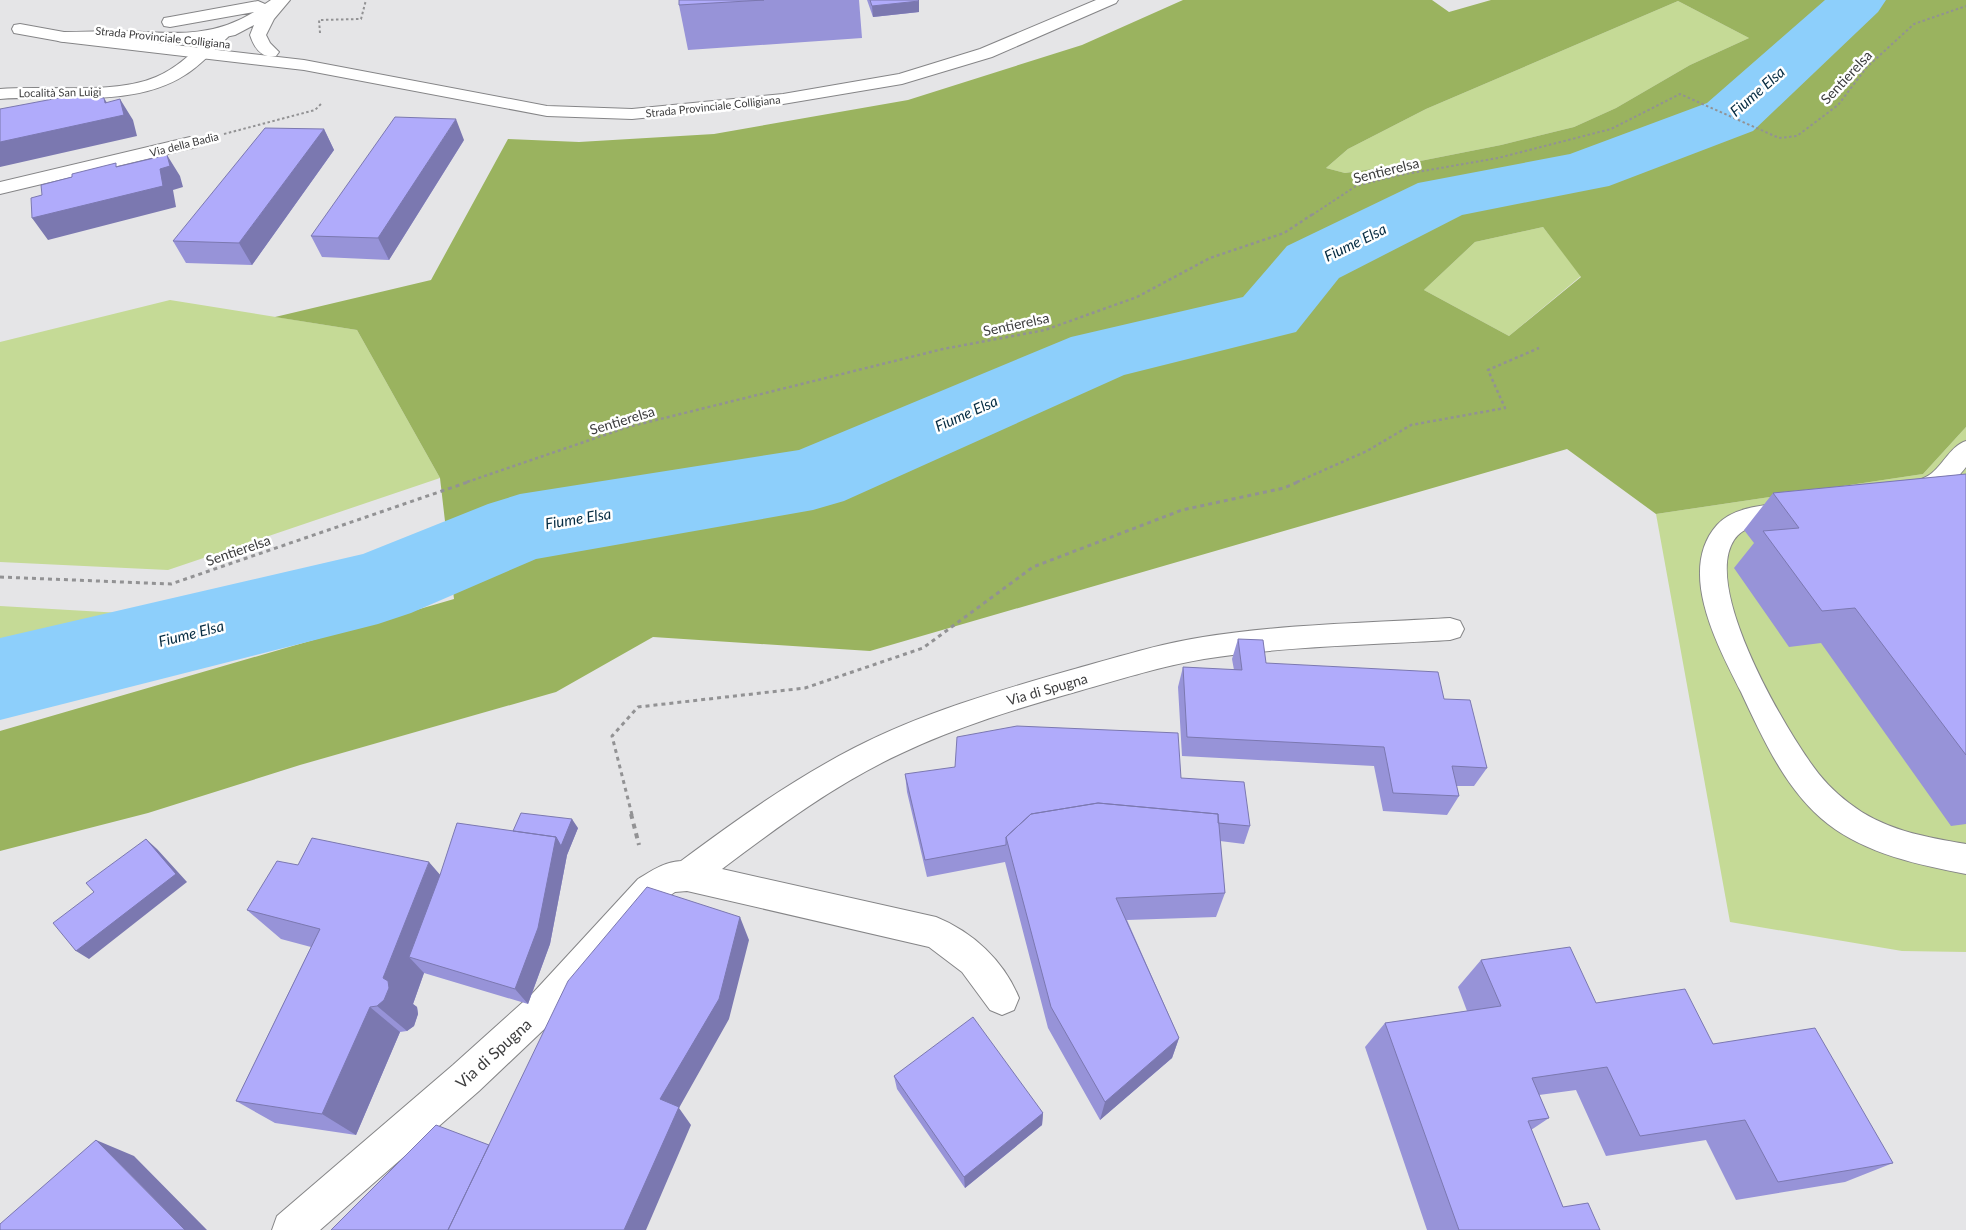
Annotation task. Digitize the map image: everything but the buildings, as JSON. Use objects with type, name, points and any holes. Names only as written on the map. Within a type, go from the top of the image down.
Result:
[{"type":"street","points":[[109,30],[184,20],[281,0]]},
{"type":"street","points":[[218,37],[252,20],[281,0]]},
{"type":"street","points":[[64,37],[107,36],[170,41],[186,37],[196,30],[281,0]]},
{"type":"street","points":[[270,52],[262,46],[258,35],[266,18],[281,0]]},
{"type":"street","name":"Strada Provinciale Colligiana","points":[[20,28],[64,37],[304,65],[547,111],[612,114],[668,112],[783,99],[909,77],[1001,47],[1110,0]]},
{"type":"street","name":"Strada Provinciale Colligiana","points":[[0,28],[109,30],[186,37],[218,37],[270,52],[304,65]]},
{"type":"street","points":[[186,37],[187,46],[200,53]]},
{"type":"street","name":"Località San Luigi","points":[[0,94],[88,93],[147,84],[179,72],[218,37]]},
{"type":"street","name":"Via della Badia","points":[[0,188],[190,143]]},
{"type":"street","points":[[1888,496],[1932,487],[1944,478],[1966,450]]},
{"type":"street","points":[[1813,508],[1756,516],[1736,524],[1724,534],[1717,554],[1715,585],[1717,605],[1726,634],[1772,726],[1797,767],[1824,801],[1852,823],[1887,840],[1912,848],[1966,859]]},
{"type":"street","name":"Via di Spugna","points":[[688,876],[772,815],[864,758],[910,735],[966,713],[1131,665],[1205,648],[1271,641],[1450,629]]},
{"type":"street","name":"Via di Spugna","points":[[291,1230],[544,1006],[650,890],[669,876],[688,876],[936,932],[951,941],[981,966],[1002,998]]},
{"type":"path","points":[[320,36],[319,20],[361,19],[366,0]]},
{"type":"path","name":"Sentierelsa","points":[[0,577],[170,584],[628,427],[943,349],[1046,330],[1137,297],[1210,258],[1284,233],[1356,186],[1400,174],[1498,158],[1611,129],[1680,94],[1779,138],[1798,136],[1838,104],[1867,67],[1914,24],[1966,6]]},
{"type":"path","name":"Via della Badia","points":[[190,143],[315,110],[322,103],[313,99]]},
{"type":"path","points":[[650,890],[612,736],[638,707],[805,688],[923,648],[1033,567],[1182,510],[1284,488],[1367,451],[1411,425],[1505,408],[1488,370],[1539,348]]},
{"type":"green space","points":[[1183,0],[1432,0],[1449,12],[1491,0],[1966,0],[1966,427],[1923,474],[1656,514],[1567,449],[870,651],[653,637],[556,692],[300,765],[148,813],[0,851],[0,731],[454,599],[440,478],[357,330],[275,317],[431,280],[508,139],[579,142],[714,134],[908,100],[1082,45]],"holes":[[[1678,1],[1749,38],[1690,65],[1616,108],[1574,127],[1501,145],[1400,165],[1345,173],[1326,168],[1348,149],[1426,109]],[[1543,227],[1581,277],[1509,336],[1424,290],[1475,242]]]},
{"type":"green space","points":[[1678,1],[1749,38],[1690,65],[1616,108],[1574,127],[1501,145],[1400,165],[1345,173],[1326,168],[1348,149],[1426,109]]},
{"type":"green space","points":[[1543,227],[1581,276],[1509,336],[1424,290],[1475,242]]},
{"type":"green space","points":[[170,300],[357,330],[440,478],[168,570],[0,562],[0,342]]},
{"type":"green space","points":[[1966,427],[1966,952],[1902,951],[1730,922],[1656,514],[1923,474]]},
{"type":"green space","points":[[0,606],[121,613],[0,642]]},
{"type":"waterway","name":"Fiume Elsa","points":[[0,679],[378,587],[520,528],[813,479],[1099,355],[1269,315],[1313,262],[1442,198],[1585,172],[1730,117],[1858,0]]}]
